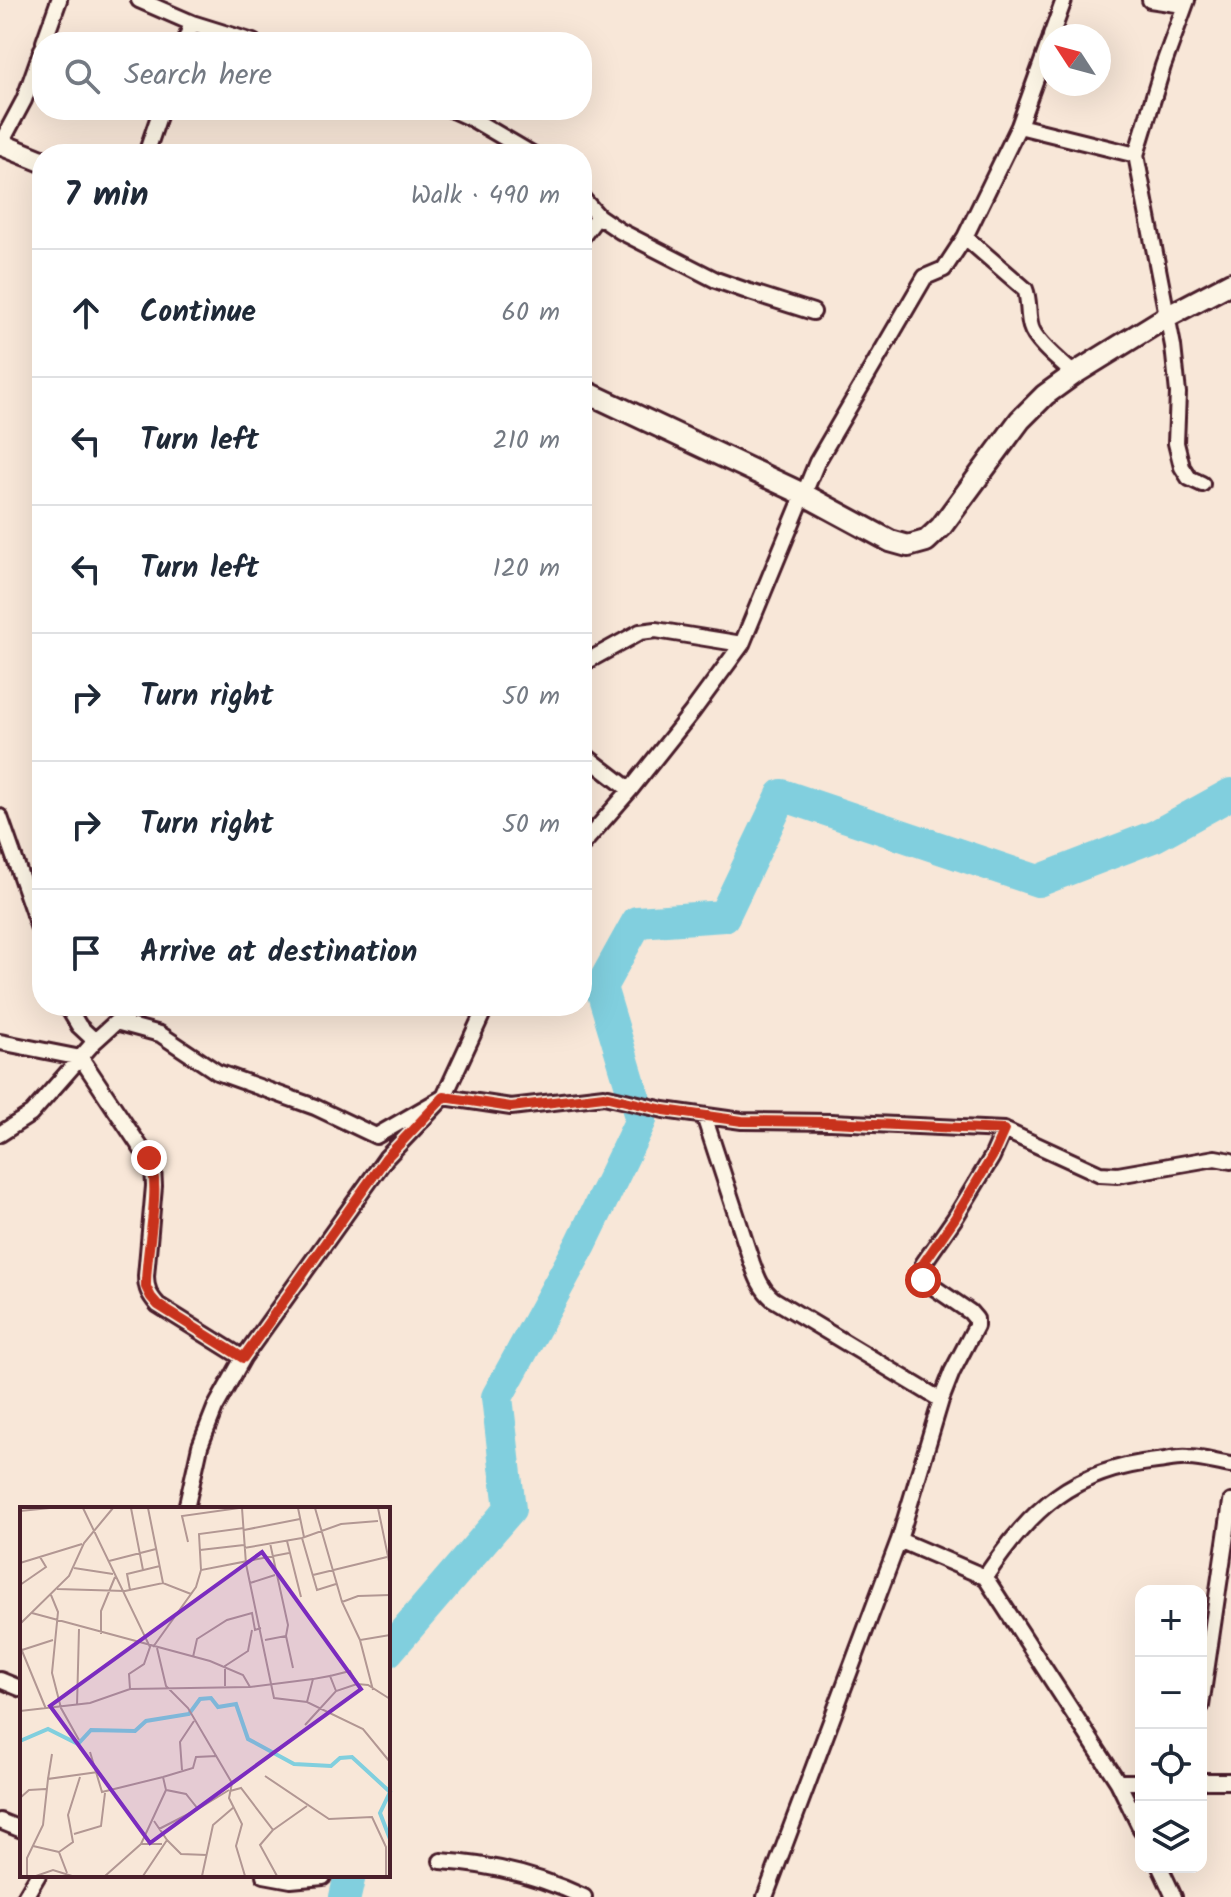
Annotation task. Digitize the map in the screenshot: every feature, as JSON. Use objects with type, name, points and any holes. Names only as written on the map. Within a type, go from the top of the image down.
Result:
[{"type":"street","points":[[48,32],[59,0]]},
{"type":"street","points":[[139,0],[221,32]]},
{"type":"street","points":[[1055,24],[1064,0]]},
{"type":"street","points":[[1150,0],[1185,2],[1136,155],[1168,316],[1178,393],[1176,443],[1182,467],[1189,478],[1202,484]]},
{"type":"street","points":[[189,32],[192,23]]},
{"type":"street","points":[[592,834],[692,712],[742,644],[817,462],[925,277],[944,269],[965,237],[1019,126],[1039,70]]},
{"type":"street","points":[[32,77],[24,100],[0,145],[32,157]]},
{"type":"street","points":[[149,144],[158,120]]},
{"type":"street","points":[[474,120],[515,144]]},
{"type":"street","points":[[1019,126],[1136,155]]},
{"type":"street","points":[[592,209],[620,231],[716,280],[813,312]]},
{"type":"street","points":[[592,224],[598,216]]},
{"type":"street","points":[[965,237],[1025,289],[1030,326],[1035,336],[1074,374]]},
{"type":"street","points":[[592,395],[803,494],[890,541],[908,546],[926,541],[941,527],[1020,420],[1045,395],[1168,316],[1231,283]]},
{"type":"street","points":[[592,658],[640,632],[656,630],[742,644]]},
{"type":"street","points":[[592,761],[630,790]]},
{"type":"street","points":[[0,817],[32,908]]},
{"type":"street","points":[[73,1016],[95,1041]]},
{"type":"street","points":[[0,1134],[31,1114],[95,1041],[125,1016]]},
{"type":"street","points":[[186,1507],[200,1446],[215,1408],[243,1358],[386,1158],[444,1097],[481,1016]]},
{"type":"street","points":[[116,1022],[160,1034],[217,1072],[315,1107],[376,1136],[444,1097],[511,1107],[604,1096],[664,1110],[742,1121],[1004,1130],[1100,1174],[1118,1175],[1215,1158],[1231,1161]]},
{"type":"street","points":[[0,1042],[81,1058],[153,1166],[146,1276],[146,1287],[151,1297],[158,1305],[243,1358]]},
{"type":"street","points":[[704,1116],[748,1252],[765,1292],[941,1400]]},
{"type":"street","points":[[765,1897],[899,1540],[941,1400],[976,1326],[976,1319],[970,1312],[923,1280],[923,1264],[985,1169],[1004,1130]]},
{"type":"street","points":[[985,1577],[1007,1544],[1032,1518],[1062,1491],[1094,1475],[1133,1463],[1189,1458],[1231,1465]]},
{"type":"street","points":[[1207,1665],[1231,1502]]},
{"type":"street","points":[[899,1540],[985,1577],[1118,1782],[1135,1817]]},
{"type":"street","points":[[0,1680],[20,1688]]},
{"type":"street","points":[[1207,1781],[1231,1781]]},
{"type":"street","points":[[1118,1782],[1135,1782]]},
{"type":"street","points":[[0,1821],[20,1829]]},
{"type":"street","points":[[441,1861],[521,1873],[584,1897]]},
{"type":"street","points":[[1163,1873],[1174,1897]]},
{"type":"street","points":[[25,1897],[37,1877]]},
{"type":"street","points":[[275,1877],[291,1880],[323,1877]]},
{"type":"waterway","points":[[390,1649],[510,1509],[497,1397],[581,1244],[641,1120],[601,987],[637,922],[724,916],[782,795],[1038,881],[1155,836],[1231,794]]},
{"type":"waterway","points":[[345,1897],[350,1877]]},
{"type":"route","points":[[149,1158],[155,1176],[146,1287],[158,1305],[243,1358],[386,1158],[444,1097],[511,1107],[604,1096],[664,1110],[742,1121],[1004,1130],[992,1157],[923,1264],[923,1280]]}]
